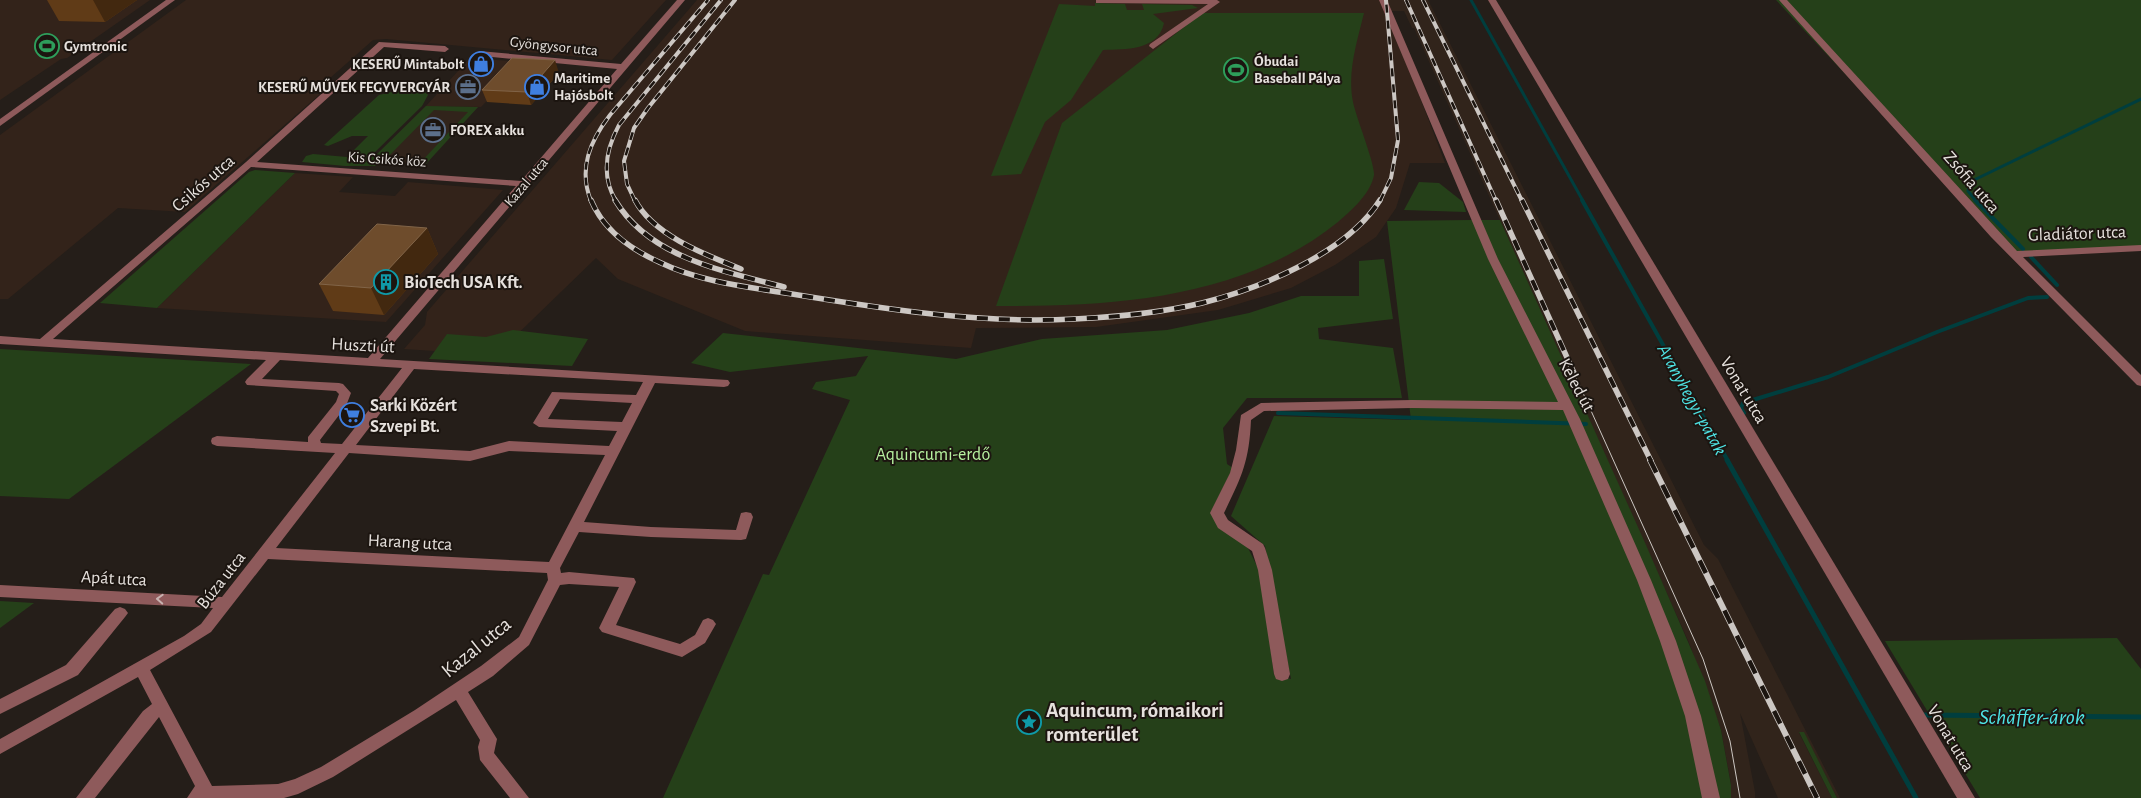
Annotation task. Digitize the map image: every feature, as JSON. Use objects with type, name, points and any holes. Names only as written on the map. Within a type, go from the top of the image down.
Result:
[{"type":"street","points":[[0,123],[172,0]]},
{"type":"street","name":"Kazal utca","points":[[370,363],[681,0]]},
{"type":"street","name":"Keled út","points":[[1383,0],[1493,258],[1576,424],[1668,641],[1693,716],[1711,798]]},
{"type":"street","name":"Vonat utca","points":[[1492,0],[1966,798]]},
{"type":"street","name":"Zsófia utca","points":[[1783,0],[1995,235],[2141,382]]},
{"type":"street","points":[[1099,1],[1216,1]]},
{"type":"street","points":[[1153,46],[1216,1]]},
{"type":"street","name":"Csikós utca","points":[[42,343],[249,164],[382,44],[445,49]]},
{"type":"street","name":"Gyöngysor utca","points":[[482,53],[623,67]]},
{"type":"street","name":"Kis Csikós köz","points":[[249,164],[523,184]]},
{"type":"street","name":"Gladiátor utca","points":[[2014,254],[2141,248]]},
{"type":"street","name":"Huszti út","points":[[0,340],[410,366],[724,383]]},
{"type":"street","points":[[276,357],[251,382],[339,387],[346,393],[342,403],[313,440],[317,447]]},
{"type":"street","name":"Búza utca","points":[[0,747],[198,634],[212,622],[410,366]]},
{"type":"street","name":"Kazal utca","points":[[199,796],[280,795],[327,772],[421,715],[487,671],[524,640],[574,526],[650,380]]},
{"type":"street","points":[[624,427],[539,423],[556,395],[639,399]]},
{"type":"street","points":[[1282,674],[1265,570],[1258,548],[1223,524],[1217,513],[1237,472],[1243,450],[1245,418],[1261,408],[1412,404],[1566,406]]},
{"type":"street","points":[[217,441],[470,456],[509,446],[612,451]]},
{"type":"street","points":[[574,526],[651,532],[741,535],[746,517]]},
{"type":"street","name":"Harang utca","points":[[265,554],[554,574],[569,578],[629,582],[607,628],[682,651],[700,638],[708,624]]},
{"type":"street","name":"Apát utca","points":[[0,591],[227,603]]},
{"type":"street","points":[[0,707],[72,670],[120,613]]},
{"type":"street","points":[[142,667],[204,786],[199,796]]},
{"type":"street","points":[[458,690],[489,739],[486,755],[520,798]]},
{"type":"street","points":[[85,798],[149,716],[162,705]]},
{"type":"shaded area","points":[[0,0],[150,0],[67,58],[61,59],[0,100]]},
{"type":"shaded area","points":[[186,0],[666,0],[612,60],[386,39],[373,40],[312,94],[320,94],[185,212],[118,208],[8,299],[0,299],[0,135]]},
{"type":"shaded area","points":[[697,0],[1382,0],[1383,10],[1387,11],[1445,163],[1410,163],[1396,208],[1376,237],[1335,265],[1291,288],[1218,310],[1096,327],[976,328],[971,348],[745,331],[618,279],[596,258],[496,355],[404,349],[425,325],[427,312]]},
{"type":"shaded area","points":[[1382,0],[1428,0],[1704,545],[1718,559],[1840,798],[1837,798],[1803,732],[1799,733],[1832,798],[1778,798],[1740,713],[1755,798],[1731,798],[1731,784],[1721,730],[1689,643],[1414,28],[1412,28],[1404,11],[1383,11]]},
{"type":"shaded area","points":[[470,58],[524,62],[481,107],[426,106]]},
{"type":"shaded area","points":[[426,106],[478,107],[424,165],[369,163]]},
{"type":"shaded area","points":[[295,173],[353,177],[339,192],[395,196],[408,182],[503,190],[386,322],[157,308]]},
{"type":"green space","points":[[1776,0],[2141,0],[2141,248],[2014,254]]},
{"type":"green space","points":[[1095,3],[1125,4],[1127,10],[1144,10],[1142,4],[1192,5],[1198,8],[1153,14],[1164,23],[1161,32],[1148,44],[1140,47],[1103,50],[1071,100],[1045,122],[1021,174],[991,176],[1059,4],[1095,6]]},
{"type":"green space","points":[[1202,13],[1364,13],[1352,68],[1351,91],[1374,169],[1372,182],[1365,195],[1338,222],[1301,248],[1261,268],[1219,283],[1131,300],[1040,306],[996,306],[1062,123]]},
{"type":"green space","points":[[403,89],[426,92],[428,95],[422,106],[374,153],[376,155],[426,106],[478,107],[425,165],[419,164],[468,112],[434,110],[382,163],[378,162],[375,166],[345,166],[302,162],[306,156],[313,154],[347,157],[368,136],[352,136],[328,146],[324,145],[379,95]]},
{"type":"green space","points":[[255,170],[295,173],[157,308],[100,303],[249,172]]},
{"type":"green space","points":[[1419,182],[1439,183],[1463,202],[1466,212],[1404,210]]},
{"type":"green space","name":"Aquincumi-erdő","points":[[1500,220],[1705,681],[1721,730],[1731,785],[1731,798],[663,798],[763,574],[769,575],[850,400],[812,389],[816,382],[856,376],[868,356],[730,372],[691,363],[723,333],[956,359],[1042,339],[1167,330],[1249,313],[1301,296],[1359,296],[1359,261],[1384,259],[1393,319],[1318,328],[1319,339],[1393,348],[1402,398],[1247,398],[1223,428],[1227,464],[1233,468],[1215,504],[1247,546],[1261,574],[1274,675],[1291,679],[1265,546],[1231,516],[1274,416],[1411,420],[1387,221]]},
{"type":"green space","points":[[513,330],[588,339],[572,366],[429,359],[447,334],[486,337]]},
{"type":"green space","points":[[0,349],[251,364],[69,499],[0,496]]},
{"type":"green space","points":[[0,601],[34,603],[0,628]]},
{"type":"green space","points":[[2117,638],[2141,669],[2141,798],[1980,798],[1885,641]]},
{"type":"green space","points":[[1799,732],[1804,732],[1837,798],[1832,798]]},
{"type":"building","points":[[512,58],[555,60],[527,92],[482,90]]},
{"type":"building","points":[[377,224],[427,228],[371,288],[319,284]]},
{"type":"waterway","name":"Aranyhegyi-patak","points":[[1471,0],[1583,201]]},
{"type":"waterway","points":[[1976,201],[1968,191],[1970,182],[2141,99]]},
{"type":"waterway","name":"Aranyhegyi-patak","points":[[1582,200],[1728,461]]},
{"type":"waterway","points":[[1975,200],[2023,249]]},
{"type":"waterway","points":[[2031,257],[2057,285]]},
{"type":"waterway","points":[[1744,413],[1741,408],[1743,403],[1828,377],[1937,332],[2028,298],[2047,297]]},
{"type":"waterway","points":[[1278,413],[1586,424]]},
{"type":"waterway","name":"Aranyhegyi-patak","points":[[1727,460],[1916,798]]},
{"type":"waterway","name":"Schäffer-árok","points":[[1922,715],[2141,717]]},
{"type":"tram line","points":[[1574,373],[1703,659],[1730,741],[1740,798]]},
{"type":"railway","points":[[591,201],[587,189],[586,167],[588,156],[597,135],[610,115],[708,0]]},
{"type":"railway","points":[[616,201],[608,182],[607,163],[611,143],[619,125],[721,0]]},
{"type":"railway","points":[[635,201],[627,184],[624,161],[634,128],[735,0]]},
{"type":"railway","points":[[1380,201],[1391,178],[1398,140],[1386,0]]},
{"type":"railway","points":[[1406,0],[1496,201]]},
{"type":"railway","points":[[1423,0],[1522,201]]},
{"type":"railway","points":[[591,200],[610,229],[638,251],[675,269],[707,279],[758,289],[897,310],[968,317],[1039,320],[1106,317],[1154,312],[1202,303],[1250,288],[1276,278],[1325,252],[1347,236],[1365,219],[1380,200]]},
{"type":"railway","points":[[615,200],[630,220],[648,236],[668,249],[713,268],[784,287]]},
{"type":"railway","points":[[635,200],[654,224],[667,234],[697,250],[741,269]]},
{"type":"railway","points":[[1496,200],[1574,373]]},
{"type":"railway","points":[[1522,200],[1651,461]]},
{"type":"railway","points":[[1650,460],[1817,798]]},
{"type":"place","name":"Gymtronic","points":[[47,46]]},
{"type":"place","name":"KESERŰ Mintabolt","points":[[481,64]]},
{"type":"place","name":"Óbudai Baseball Pálya","points":[[1236,70]]},
{"type":"place","name":"KESERŰ MŰVEK FEGYVERGYÁR","points":[[468,87]]},
{"type":"place","name":"Maritime Hajósbolt","points":[[537,87]]},
{"type":"place","name":"FOREX akku","points":[[433,130]]},
{"type":"place","name":"BioTech USA Kft.","points":[[386,282]]},
{"type":"place","name":"Sarki Közért Szvepi Bt.","points":[[352,415]]},
{"type":"place","name":"Aquincum, rómaikori romterület","points":[[1029,722]]}]
